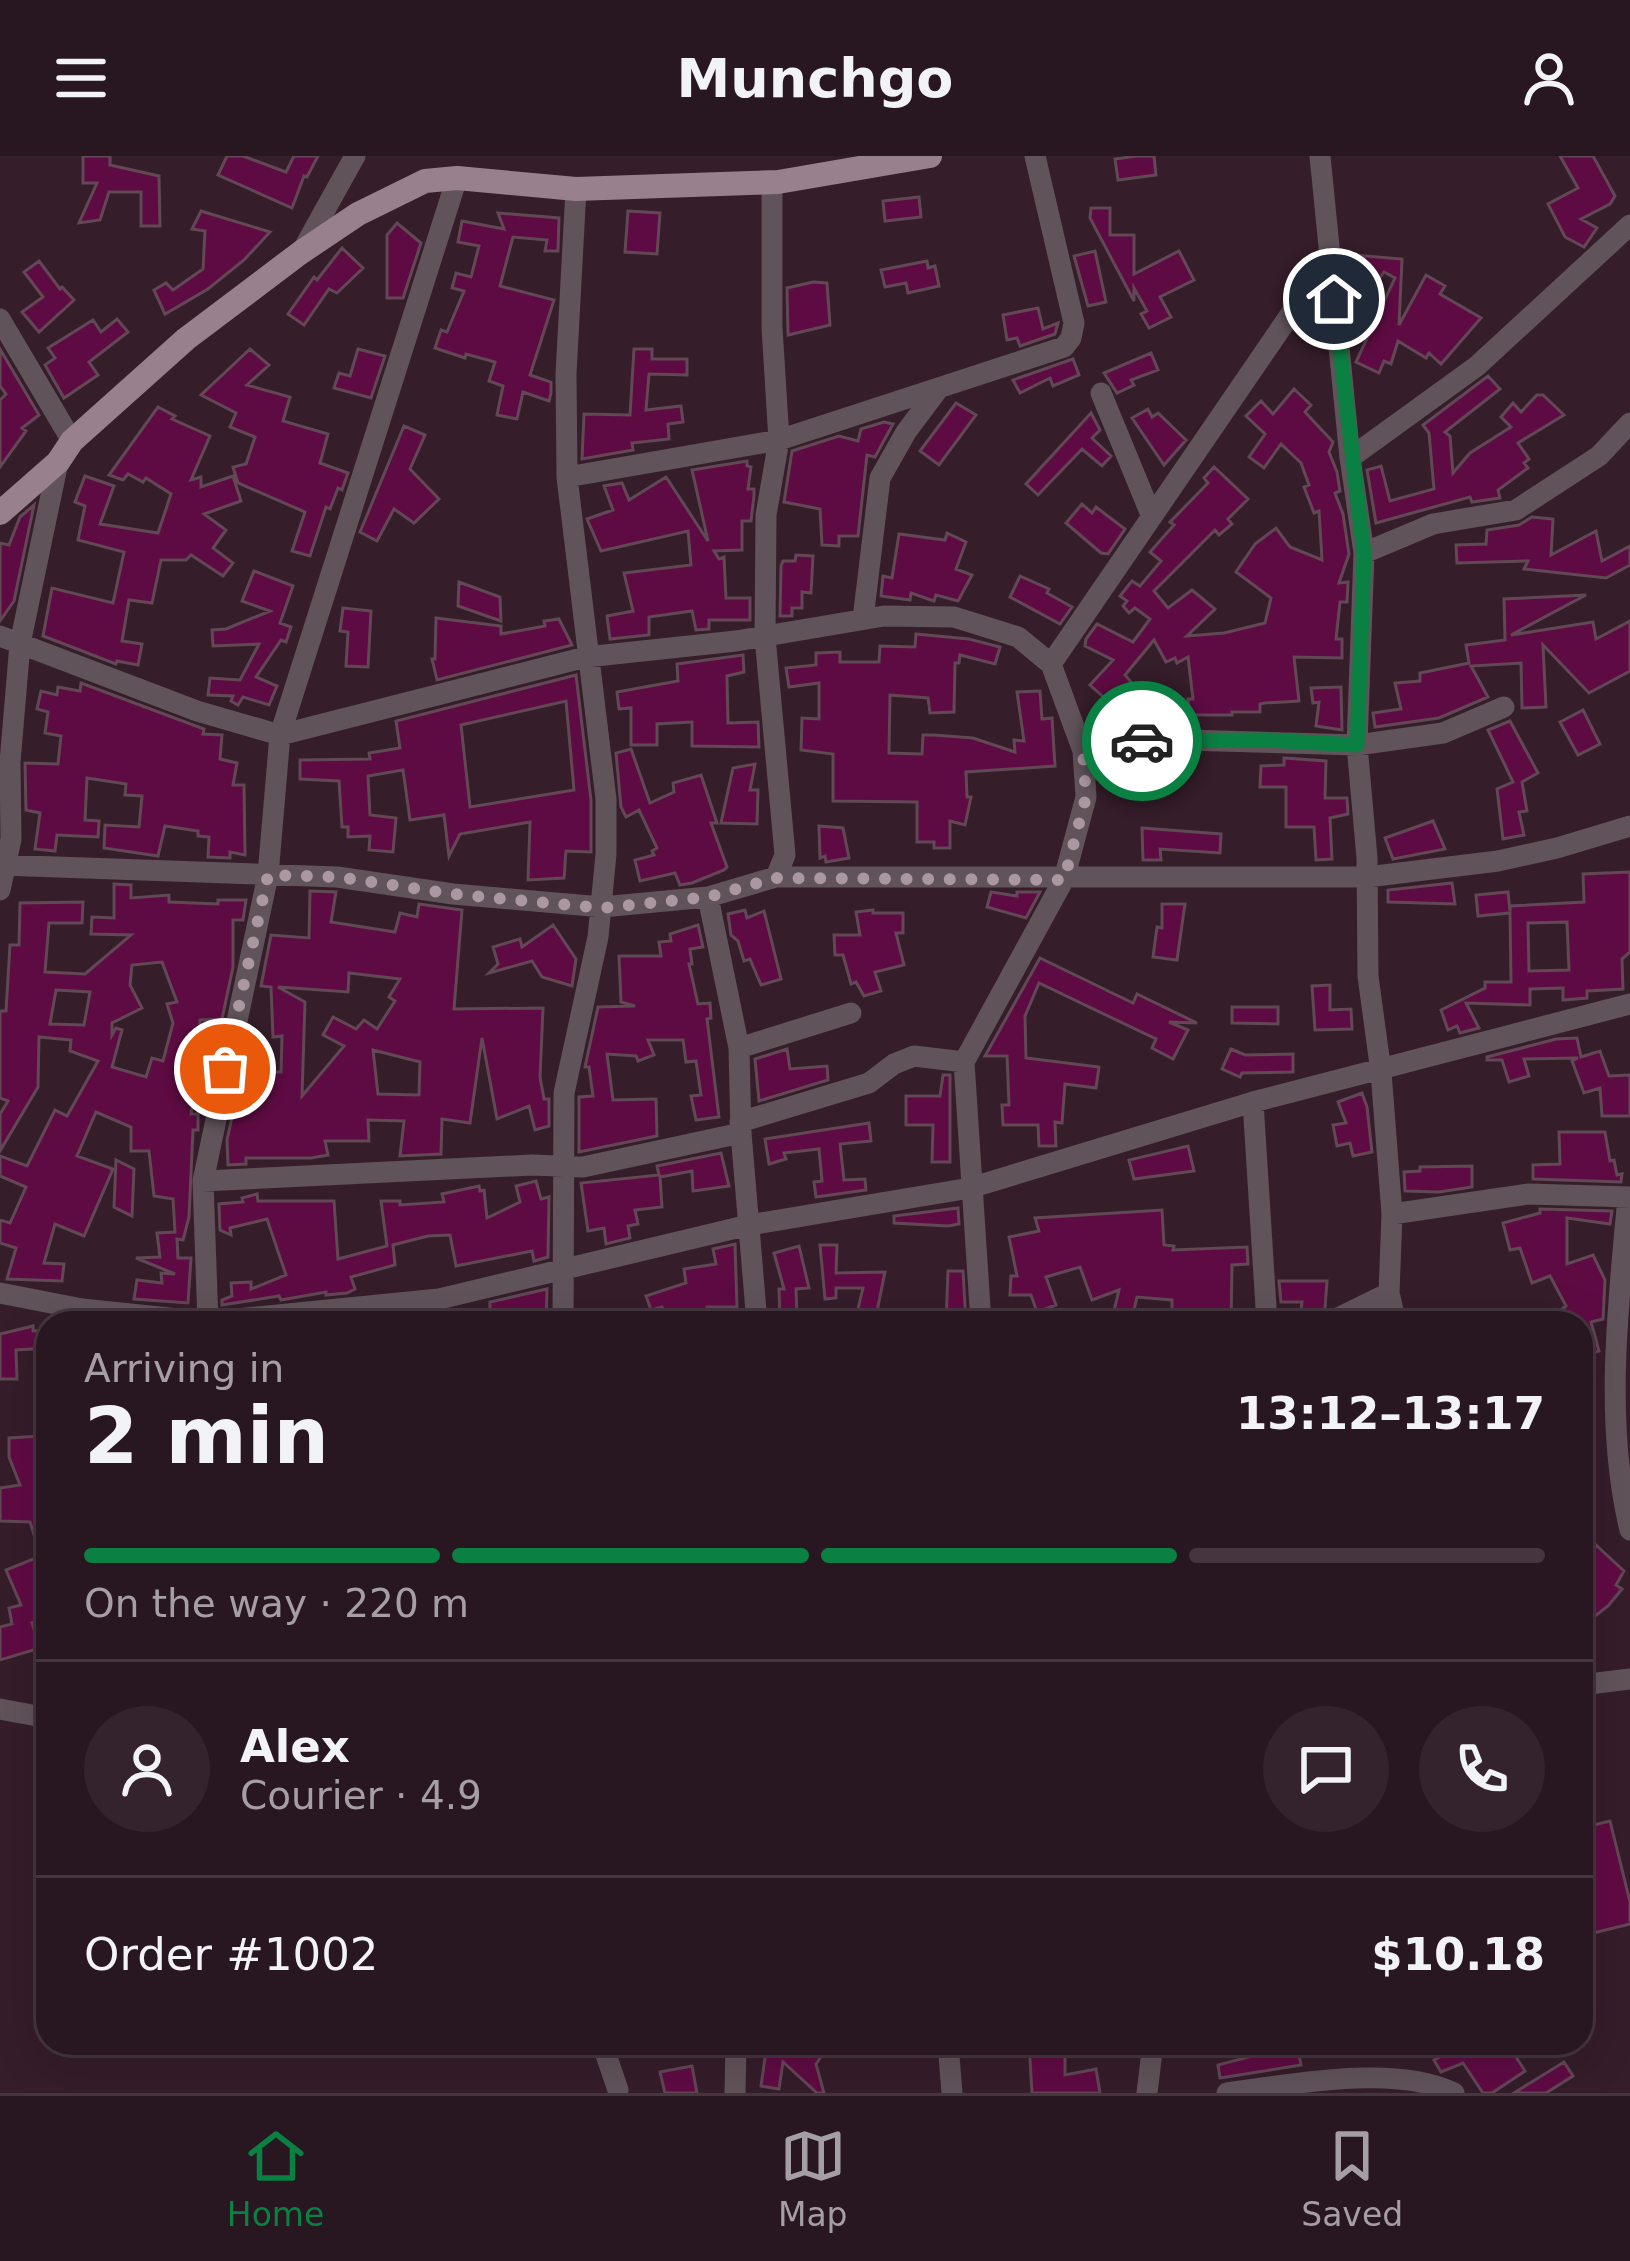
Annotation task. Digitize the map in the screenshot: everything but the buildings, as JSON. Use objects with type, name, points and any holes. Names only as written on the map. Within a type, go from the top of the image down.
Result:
[{"type":"main road","points":[[0,513],[186,339],[358,214],[425,182],[457,178],[576,189],[772,182],[813,167],[930,156]]},
{"type":"street","points":[[300,253],[355,156]]},
{"type":"street","points":[[567,477],[779,440],[1064,347],[1074,323],[1035,156]]},
{"type":"street","points":[[1320,156],[1364,554],[1357,745],[1367,877],[1368,976],[1393,1214],[1389,1293],[1393,1311]]},
{"type":"street","points":[[208,1311],[203,1181],[268,875],[280,735],[457,178]]},
{"type":"street","points":[[772,182],[772,328],[779,440],[766,515],[765,637],[785,855],[776,878]]},
{"type":"street","points":[[563,1311],[564,1093],[602,908],[606,800],[567,477],[566,374],[576,189]]},
{"type":"street","points":[[1350,458],[1477,367],[1630,225]]},
{"type":"street","points":[[1051,664],[1329,258]]},
{"type":"street","points":[[0,319],[65,451],[10,640],[11,839],[1,865],[0,890]]},
{"type":"street","points":[[863,619],[880,478],[936,391]]},
{"type":"street","points":[[1101,393],[1152,517]]},
{"type":"street","points":[[1364,554],[1433,524],[1516,510],[1599,456],[1630,423]]},
{"type":"street","points":[[10,640],[197,711],[280,735],[586,657],[765,637],[884,616],[954,617],[1018,637],[1051,664],[1083,751],[1086,797],[1064,880],[964,1062],[980,1311]]},
{"type":"street","points":[[1083,751],[1153,740],[1357,745],[1444,733],[1504,706]]},
{"type":"street","points":[[1,865],[338,877],[602,908],[708,897],[776,878],[1367,877],[1498,861],[1630,826]]},
{"type":"street","points":[[708,897],[739,1048],[740,1127],[757,1311]]},
{"type":"street","points":[[319,1311],[439,1298],[749,1225],[970,1188],[1253,1102],[1630,1004]]},
{"type":"street","points":[[739,1048],[851,1013]]},
{"type":"street","points":[[203,1181],[592,1166],[740,1127],[869,1083],[914,1056],[964,1062]]},
{"type":"street","points":[[1253,1102],[1266,1311]]},
{"type":"street","points":[[1393,1214],[1529,1193],[1629,1198],[1616,1382],[1619,1487],[1630,1530]]},
{"type":"street","points":[[0,1293],[92,1311]]},
{"type":"street","points":[[1352,1311],[1389,1293]]},
{"type":"street","points":[[1593,1684],[1630,1679]]},
{"type":"street","points":[[0,1709],[36,1716]]},
{"type":"street","points":[[606,2055],[618,2090]]},
{"type":"street","points":[[735,2093],[736,2055]]},
{"type":"street","points":[[949,2055],[952,2093]]},
{"type":"street","points":[[1147,2093],[1152,2055]]},
{"type":"street","points":[[1227,2093],[1399,2077],[1454,2093]]},
{"type":"way so far","points":[[225,1069],[268,875],[338,877],[602,908],[708,897],[776,878],[1064,880],[1086,797],[1083,751],[1142,741]]},
{"type":"route","points":[[1142,741],[1357,745],[1364,554],[1334,299]]}]
